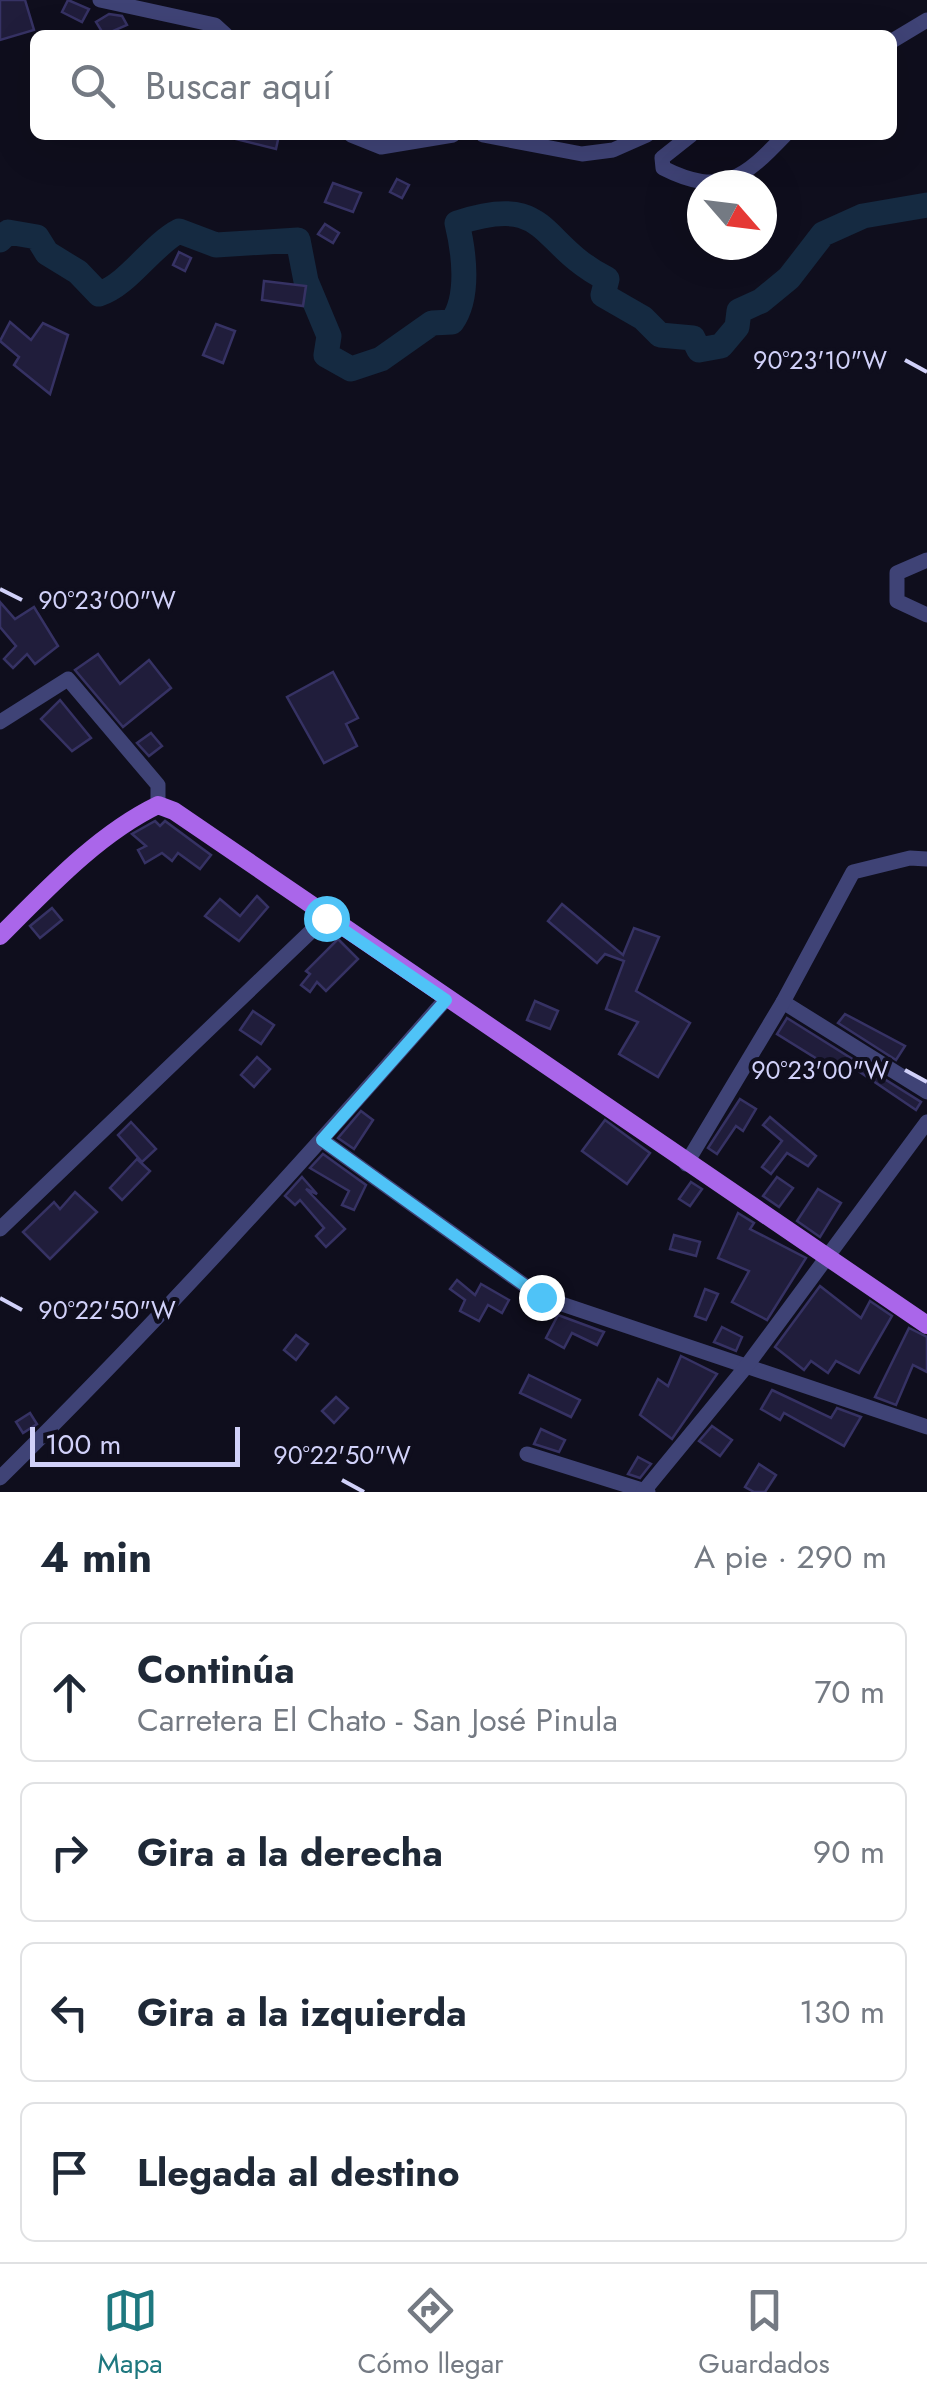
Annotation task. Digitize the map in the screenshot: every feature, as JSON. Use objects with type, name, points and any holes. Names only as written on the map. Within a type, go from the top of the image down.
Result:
[{"type":"main road","points":[[0,936],[61,876],[158,805],[174,811],[446,1000],[592,1092],[686,1164],[927,1325]]},
{"type":"street","points":[[100,0],[216,25],[221,30]]},
{"type":"street","points":[[897,38],[927,20]]},
{"type":"street","points":[[363,140],[380,147],[423,140]]},
{"type":"street","points":[[509,140],[582,154],[613,150],[636,140]]},
{"type":"street","points":[[685,140],[662,158],[664,168],[716,183],[745,176],[780,140]]},
{"type":"street","points":[[927,560],[898,573],[897,601],[927,614]]},
{"type":"street","points":[[0,722],[68,680],[158,785],[158,805]]},
{"type":"street","points":[[686,1164],[784,1002],[854,872],[910,858],[927,859]]},
{"type":"street","points":[[3,1218],[326,918]]},
{"type":"street","points":[[0,1478],[92,1388],[446,1000]]},
{"type":"street","points":[[784,1002],[927,1092]]},
{"type":"street","points":[[527,1454],[645,1492],[745,1368],[927,1122]]},
{"type":"street","points":[[322,1140],[541,1297],[927,1428]]},
{"type":"building","points":[[0,0],[25,0],[34,30],[0,40]]},
{"type":"building","points":[[68,0],[89,9],[82,22],[62,12]]},
{"type":"building","points":[[109,14],[122,16],[127,25],[101,30],[96,22]]},
{"type":"building","points":[[240,140],[278,140],[276,149]]},
{"type":"building","points":[[397,179],[409,185],[402,198],[390,192]]},
{"type":"building","points":[[333,183],[361,193],[353,212],[325,202]]},
{"type":"building","points":[[325,224],[339,233],[333,243],[318,234]]},
{"type":"building","points":[[179,252],[191,258],[185,271],[173,265]]},
{"type":"building","points":[[264,281],[306,286],[303,306],[262,300]]},
{"type":"building","points":[[10,322],[31,340],[43,323],[68,335],[50,394],[14,365],[19,357],[0,341]]},
{"type":"building","points":[[216,324],[235,331],[223,363],[203,355]]},
{"type":"building","points":[[0,602],[15,619],[34,607],[58,646],[35,664],[27,654],[13,668],[4,659],[16,646],[0,627]]},
{"type":"building","points":[[98,654],[120,684],[149,660],[171,688],[123,727],[75,670]]},
{"type":"building","points":[[333,672],[358,718],[346,724],[357,746],[324,763],[287,697]]},
{"type":"building","points":[[60,700],[91,738],[72,751],[41,719]]},
{"type":"building","points":[[151,733],[162,746],[149,756],[137,743]]},
{"type":"building","points":[[155,821],[160,826],[165,821],[211,855],[200,869],[178,853],[172,861],[162,853],[145,863],[138,850],[146,846],[132,834]]},
{"type":"building","points":[[257,896],[268,907],[239,941],[205,916],[220,899],[240,916]]},
{"type":"building","points":[[562,904],[623,955],[634,928],[659,937],[636,991],[690,1023],[658,1077],[619,1054],[638,1022],[606,1009],[624,961],[605,954],[597,963],[548,921]]},
{"type":"building","points":[[52,908],[62,920],[40,938],[30,926]]},
{"type":"building","points":[[338,939],[358,959],[326,991],[317,982],[310,992],[301,985],[310,974],[306,971]]},
{"type":"building","points":[[535,1001],[558,1011],[550,1029],[527,1020]]},
{"type":"building","points":[[253,1011],[274,1025],[261,1044],[240,1030]]},
{"type":"building","points":[[845,1014],[905,1046],[896,1060],[838,1023]]},
{"type":"building","points":[[787,1018],[921,1102],[916,1110],[842,1060],[835,1070],[777,1034]]},
{"type":"building","points":[[257,1057],[270,1069],[254,1087],[241,1075]]},
{"type":"building","points":[[740,1099],[756,1109],[743,1131],[736,1126],[717,1154],[708,1148]]},
{"type":"building","points":[[361,1111],[373,1120],[354,1149],[338,1138]]},
{"type":"building","points":[[770,1117],[816,1156],[808,1166],[787,1153],[771,1174],[762,1167],[782,1141],[763,1125]]},
{"type":"building","points":[[605,1120],[650,1153],[627,1184],[582,1151]]},
{"type":"building","points":[[131,1122],[156,1149],[142,1162],[118,1135]]},
{"type":"building","points":[[323,1154],[366,1185],[354,1210],[342,1205],[349,1191],[310,1168]]},
{"type":"building","points":[[137,1159],[150,1171],[122,1200],[110,1188]]},
{"type":"building","points":[[302,1177],[317,1194],[306,1189],[345,1229],[326,1247],[316,1236],[324,1228],[300,1200],[295,1205],[285,1196]]},
{"type":"building","points":[[777,1177],[793,1188],[779,1207],[763,1196]]},
{"type":"building","points":[[691,1182],[702,1189],[690,1206],[679,1199]]},
{"type":"building","points":[[818,1189],[841,1203],[820,1237],[797,1221]]},
{"type":"building","points":[[75,1192],[97,1212],[50,1259],[23,1232],[54,1202],[60,1209]]},
{"type":"building","points":[[738,1213],[754,1223],[750,1229],[806,1258],[767,1320],[732,1302],[749,1271],[718,1258]]},
{"type":"building","points":[[674,1235],[700,1242],[696,1256],[670,1249]]},
{"type":"building","points":[[457,1280],[475,1295],[481,1284],[509,1300],[502,1313],[488,1305],[479,1321],[460,1311],[465,1300],[450,1289]]},
{"type":"building","points":[[820,1286],[861,1318],[870,1301],[892,1316],[859,1373],[836,1361],[828,1373],[811,1361],[804,1370],[775,1347]]},
{"type":"building","points":[[705,1289],[718,1294],[706,1320],[695,1316]]},
{"type":"building","points":[[558,1315],[604,1332],[597,1345],[572,1333],[564,1348],[546,1338]]},
{"type":"building","points":[[722,1327],[742,1337],[736,1351],[714,1342]]},
{"type":"building","points":[[909,1328],[927,1337],[927,1372],[913,1365],[896,1405],[875,1397]]},
{"type":"building","points":[[296,1335],[308,1344],[296,1360],[284,1350]]},
{"type":"building","points":[[681,1356],[717,1374],[672,1439],[640,1415],[658,1379],[668,1386]]},
{"type":"building","points":[[529,1375],[580,1400],[571,1417],[520,1393]]},
{"type":"building","points":[[772,1390],[831,1418],[837,1408],[861,1417],[844,1446],[784,1413],[780,1420],[761,1409]]},
{"type":"building","points":[[336,1397],[348,1408],[334,1423],[322,1411]]},
{"type":"building","points":[[30,1413],[37,1424],[23,1433],[16,1422]]},
{"type":"building","points":[[712,1426],[732,1440],[720,1456],[699,1441]]},
{"type":"building","points":[[541,1429],[565,1440],[559,1452],[534,1444]]},
{"type":"building","points":[[638,1457],[651,1464],[640,1478],[628,1474]]},
{"type":"building","points":[[759,1464],[776,1475],[765,1492],[745,1487]]},
{"type":"waterway","points":[[0,240],[8,232],[37,237],[47,253],[78,272],[99,294],[120,282],[179,231],[216,245],[298,240],[306,281],[329,336],[326,355],[351,369],[381,359],[432,323],[452,322],[463,287],[457,223],[488,215],[527,218],[607,279],[603,295],[643,318],[660,335],[693,338],[699,350],[721,346],[737,327],[739,311],[761,301],[789,278],[823,234],[863,216],[927,205]]},
{"type":"route","points":[[326,918],[446,1000],[322,1140],[541,1297]]}]
